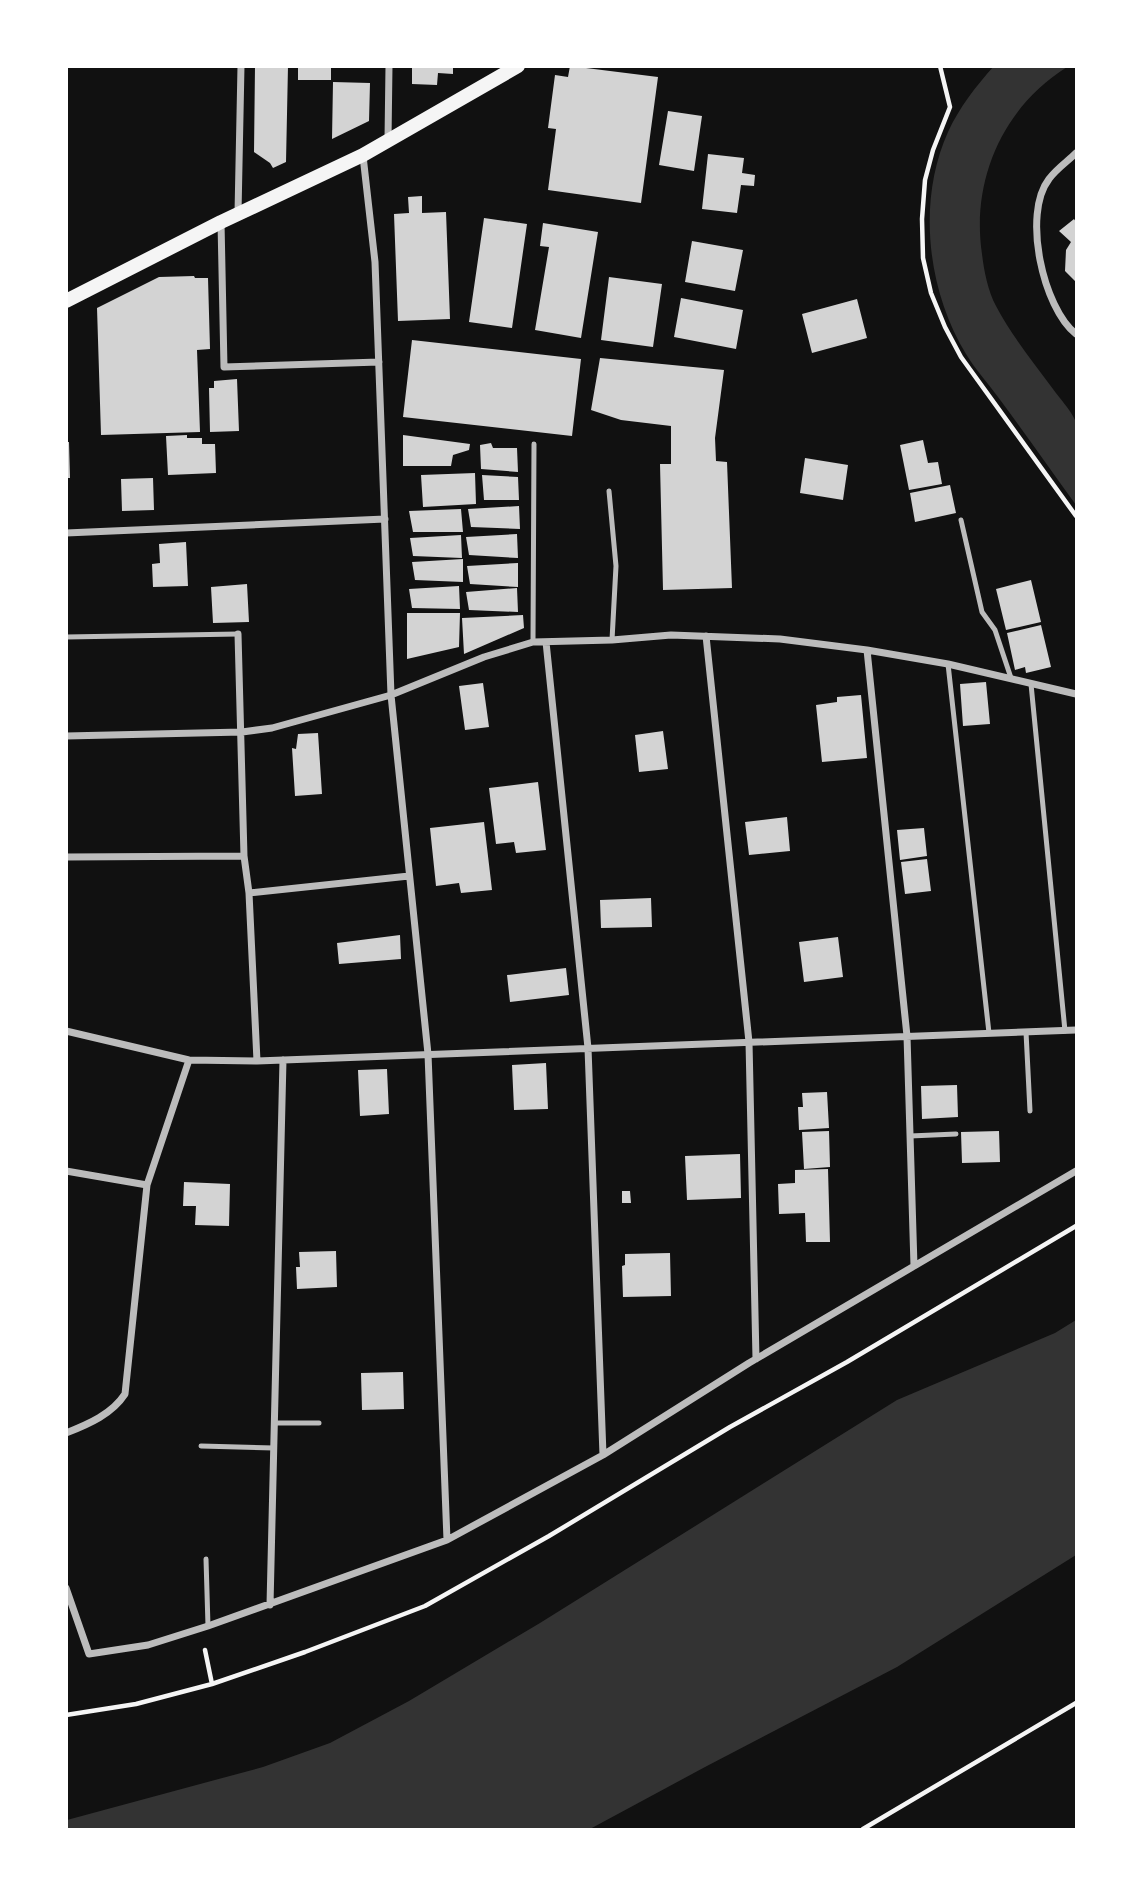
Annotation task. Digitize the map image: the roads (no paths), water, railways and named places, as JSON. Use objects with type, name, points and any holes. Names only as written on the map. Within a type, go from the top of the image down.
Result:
[{"type":"main road","points":[[66,301],[220,222],[363,155],[519,66]]},
{"type":"street","points":[[238,214],[241,66]]},
{"type":"street","points":[[388,141],[389,66]]},
{"type":"street","points":[[1076,153],[1048,180],[1038,205],[1037,249],[1046,287],[1058,310],[1076,334]]},
{"type":"street","points":[[363,155],[374,262],[391,695],[428,1054],[447,1540]]},
{"type":"street","points":[[220,222],[224,367],[379,362]]},
{"type":"street","points":[[66,533],[385,519]]},
{"type":"street","points":[[238,634],[244,856],[249,893],[257,1061]]},
{"type":"street","points":[[66,736],[242,732],[272,728],[391,695],[484,657],[533,642],[671,635],[780,639],[867,650],[948,664],[1076,694]]},
{"type":"street","points":[[706,636],[749,1042],[756,1359]]},
{"type":"street","points":[[546,642],[588,1048],[603,1455]]},
{"type":"street","points":[[867,650],[907,1036],[914,1266]]},
{"type":"street","points":[[66,857],[244,856]]},
{"type":"street","points":[[249,893],[409,876]]},
{"type":"street","points":[[66,1031],[189,1060],[257,1061],[1076,1030]]},
{"type":"street","points":[[270,1605],[284,1059]]},
{"type":"street","points":[[66,1433],[88,1424],[118,1405],[125,1394],[147,1185],[189,1060]]},
{"type":"street","points":[[66,1171],[147,1185]]},
{"type":"street","points":[[66,1588],[89,1654],[148,1645],[205,1627],[447,1540],[603,1455],[756,1359],[1076,1171]]},
{"type":"lane","points":[[533,642],[534,444]]},
{"type":"lane","points":[[609,491],[616,566],[612,640]]},
{"type":"lane","points":[[961,520],[982,611],[995,630],[1011,678]]},
{"type":"lane","points":[[66,636],[238,634]]},
{"type":"lane","points":[[948,664],[989,1033]]},
{"type":"lane","points":[[1031,684],[1065,1031]]},
{"type":"lane","points":[[1026,1032],[1030,1111]]},
{"type":"lane","points":[[910,1136],[956,1134]]},
{"type":"lane","points":[[274,1423],[319,1423]]},
{"type":"lane","points":[[201,1446],[274,1448]]},
{"type":"lane","points":[[205,1627],[206,1559]]}]
